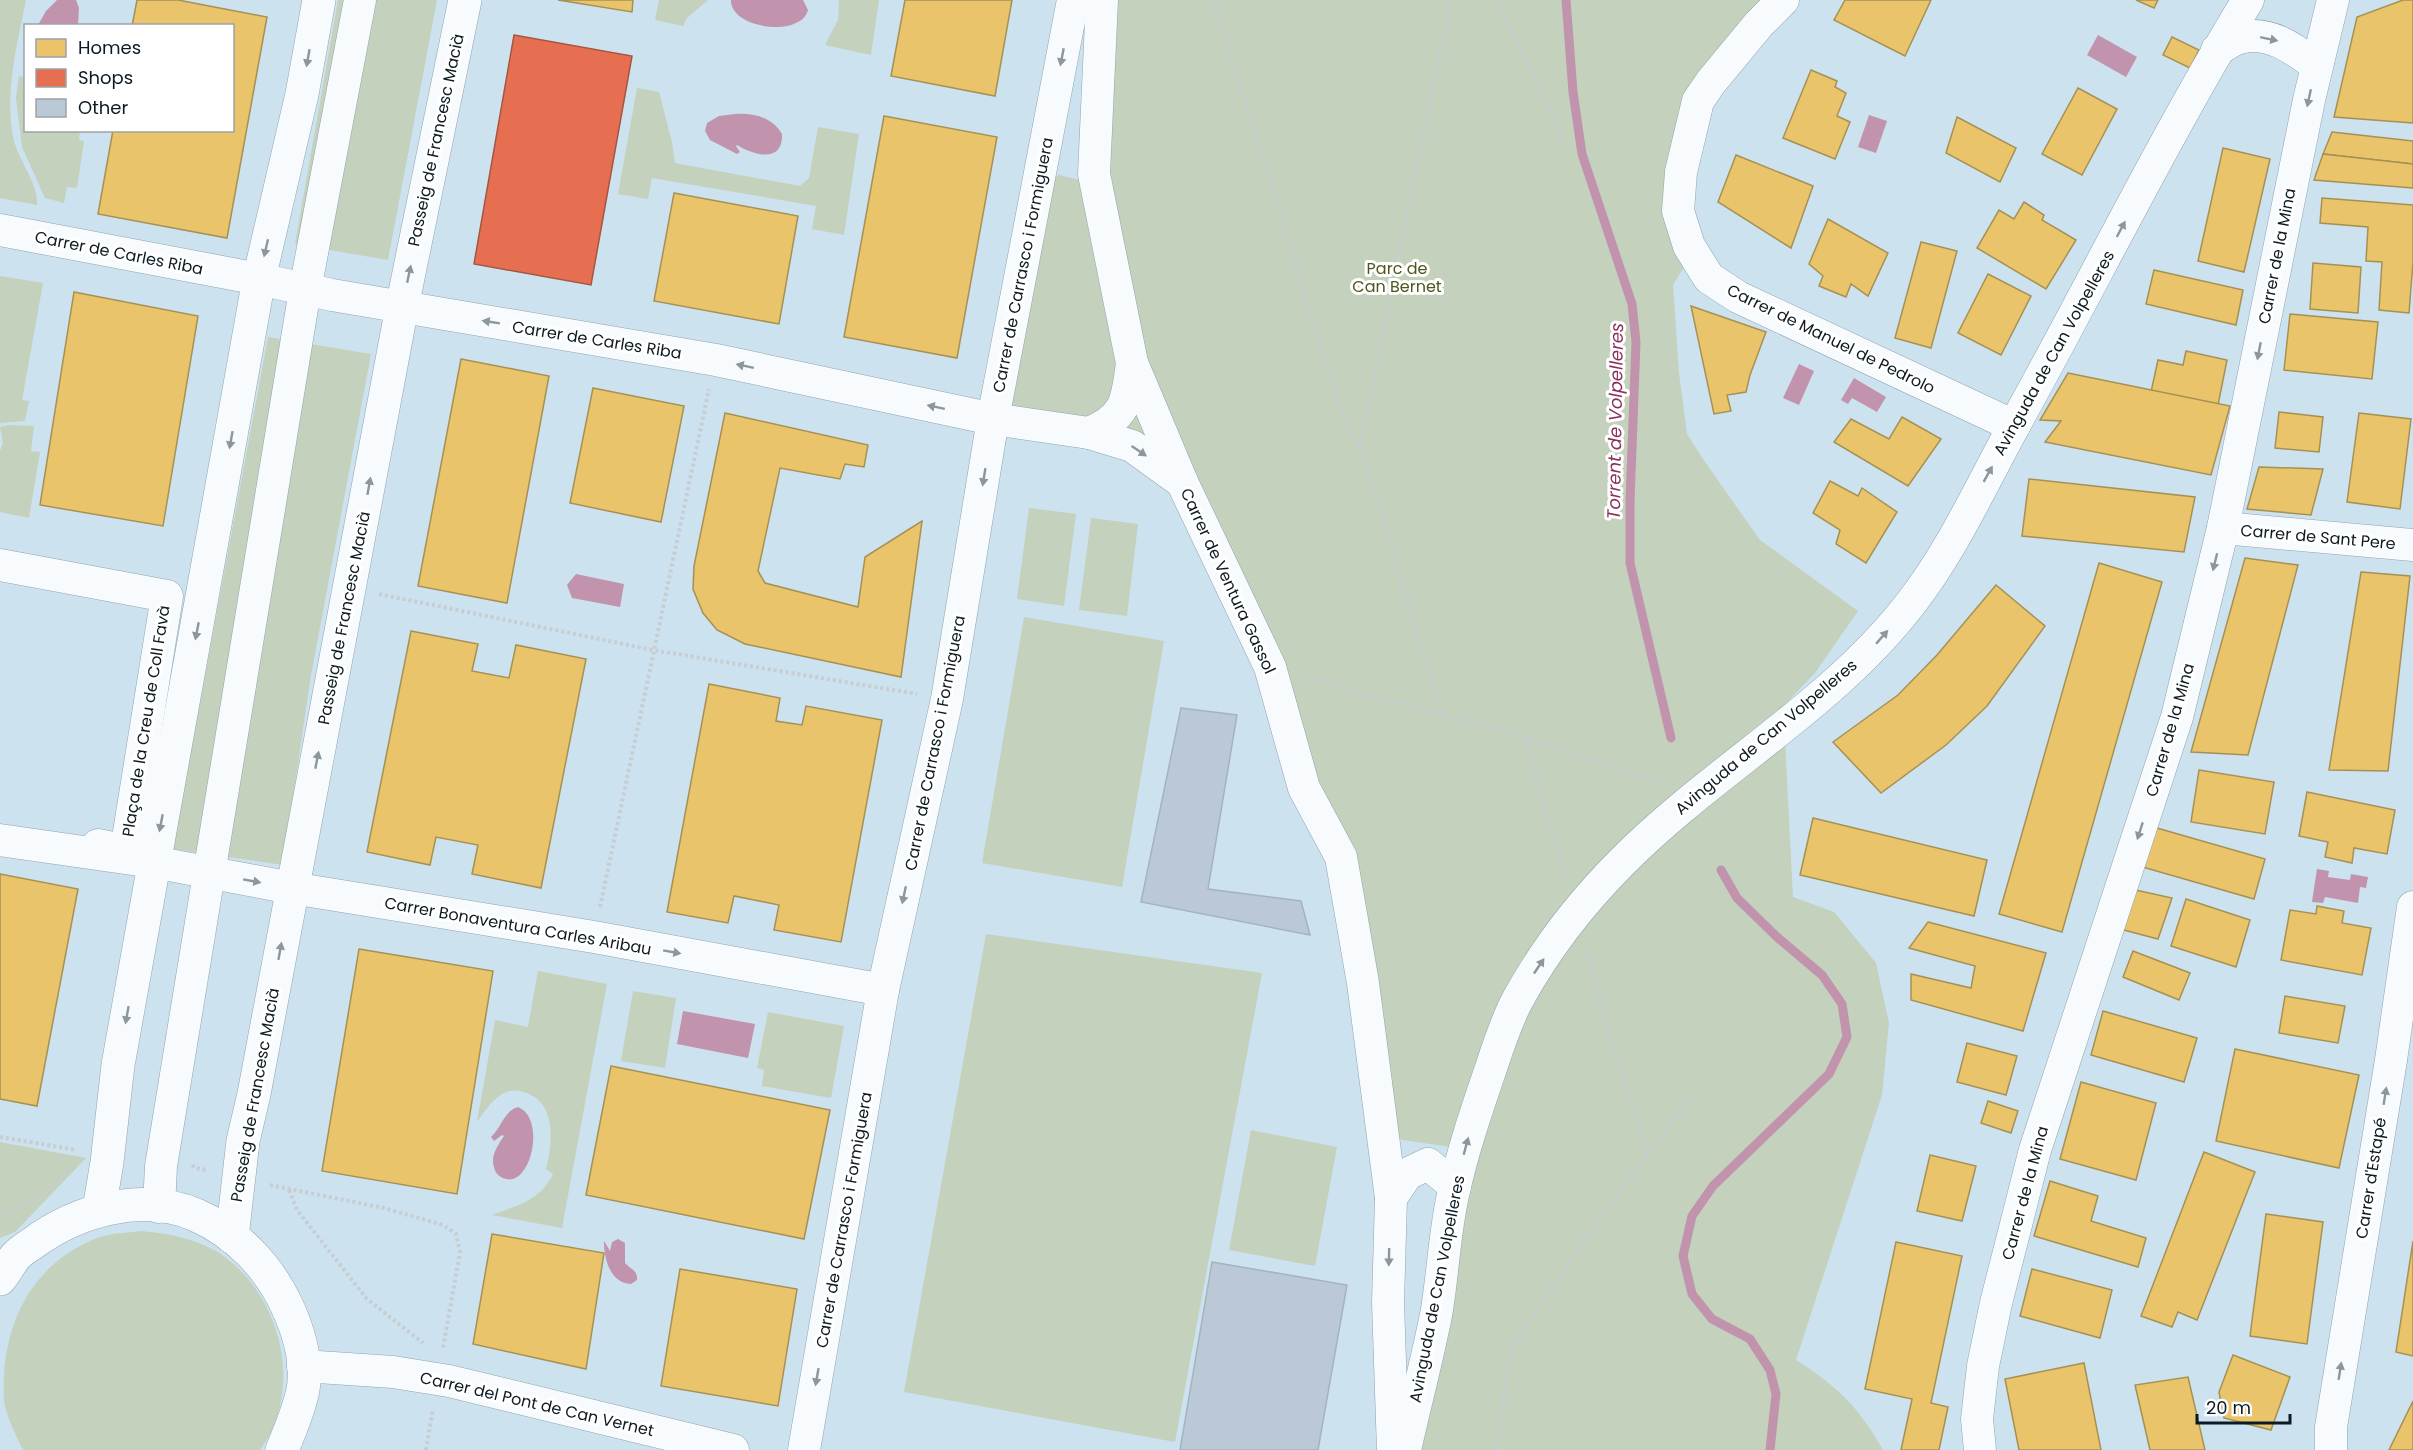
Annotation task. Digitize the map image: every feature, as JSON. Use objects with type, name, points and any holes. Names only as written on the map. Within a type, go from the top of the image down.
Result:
[{"type":"street","points":[[99,1210],[118,1065],[153,862],[208,574],[259,279],[302,94],[319,0]]},
{"type":"street","points":[[159,1207],[161,1166],[305,290],[360,0]]},
{"type":"street","name":"Passeig de Francesc Macià","points":[[232,1237],[238,1177],[291,888],[402,307],[465,0]]},
{"type":"street","name":"Carrer de Carrasco i Formiguera","points":[[804,1450],[883,990],[947,699],[993,419],[1073,0]]},
{"type":"street","name":"Carrer de Ventura Gassol","points":[[1102,0],[1094,174],[1132,363],[1182,482],[1270,667],[1305,788],[1341,857],[1363,983],[1379,1118],[1399,1186],[1388,1303],[1393,1450]]},
{"type":"street","name":"Carrer de Manuel de Pedrolo","points":[[1783,0],[1759,24],[1710,82],[1698,101],[1681,172],[1678,211],[1689,246],[1709,278],[1738,297],[2014,426]]},
{"type":"street","name":"Avinguda de Can Volpelleres","points":[[1405,1450],[1436,1313],[1455,1186],[1474,1118],[1516,1003],[1537,968],[1575,915],[1620,863],[1679,808],[1727,772],[1834,684],[1876,643],[1912,601],[1952,539],[2217,50],[2248,0]]},
{"type":"street","name":"Carrer de la Mina","points":[[1980,1450],[1977,1419],[1983,1366],[1996,1303],[2035,1150],[2177,717],[2223,528],[2316,65],[2333,0]]},
{"type":"street","points":[[2217,50],[2242,37],[2269,38],[2288,45],[2316,65]]},
{"type":"street","name":"Carrer de Carles Riba","points":[[0,230],[259,279],[305,290],[716,360],[993,419],[1089,433],[1132,446],[1182,482]]},
{"type":"street","name":"Carrer de Ventura Gassol","points":[[1089,433],[1104,427],[1119,415],[1129,387],[1132,363]]},
{"type":"street","name":"Carrer de Sant Pere","points":[[2223,528],[2413,545]]},
{"type":"street","name":"Plaça de la Creu de Coll Favà","points":[[0,565],[166,596],[126,851],[0,825]]},
{"type":"street","name":"Carrer Bonaventura Carles Aribau","points":[[0,840],[153,862],[883,990]]},
{"type":"street","name":"Carrer d'Estapé","points":[[2331,1450],[2331,1427],[2402,1061],[2413,907]]},
{"type":"street","points":[[1399,1186],[1428,1164],[1455,1186]]},
{"type":"street","points":[[5,1264],[46,1234],[77,1218],[116,1206],[159,1207],[196,1215],[232,1237],[260,1262],[281,1293],[298,1330],[303,1366],[303,1389],[282,1450]]},
{"type":"street","points":[[1388,1303],[1410,1320],[1436,1313]]},
{"type":"street","name":"Carrer del Pont de Can Vernet","points":[[303,1366],[393,1372],[440,1367],[733,1450]]},
{"type":"path","points":[[1214,0],[1343,417],[1349,432],[1360,447],[1443,714]]},
{"type":"path","points":[[1360,447],[1451,0]]},
{"type":"path","points":[[1500,0],[1504,15],[1564,143]]},
{"type":"path","points":[[594,938],[716,360]]},
{"type":"path","points":[[350,588],[653,650],[947,699]]},
{"type":"path","points":[[1270,667],[1525,737],[1643,777],[1668,794],[1679,808]]},
{"type":"path","points":[[1496,1450],[1512,1347],[1577,1251],[1691,1096]]},
{"type":"path","points":[[0,1137],[81,1150]]},
{"type":"path","points":[[238,1177],[289,1190],[384,1208],[443,1225],[456,1234],[460,1252],[426,1450]]},
{"type":"path","points":[[289,1190],[297,1210],[367,1299],[412,1336],[440,1367]]},
{"type":"green space","points":[[0,0],[26,0],[13,68],[10,102],[15,145],[35,188],[37,205],[0,198]]},
{"type":"green space","points":[[338,0],[437,0],[388,260],[295,244]]},
{"type":"green space","points":[[659,0],[708,0],[687,18],[683,26],[655,20]]},
{"type":"green space","points":[[839,0],[879,0],[871,55],[825,45],[838,20]]},
{"type":"green space","name":"Parc de Can Bernet","points":[[1102,0],[1783,0],[1699,97],[1683,164],[1696,259],[1684,267],[1673,285],[1679,373],[1687,434],[1760,540],[1858,611],[1815,673],[1775,715],[1785,741],[1793,897],[1834,912],[1876,963],[1889,1023],[1882,1095],[1796,1360],[1824,1379],[1856,1409],[1883,1450],[1412,1450],[1464,1149],[1382,1137],[1340,858],[1197,514],[1133,448],[993,419],[1043,185],[1059,175],[1083,181]]},
{"type":"green space","points":[[19,76],[24,77],[24,132],[80,132],[79,140],[84,141],[77,188],[67,187],[64,203],[45,198],[22,147],[16,98]]},
{"type":"green space","points":[[637,88],[659,92],[675,163],[800,186],[809,178],[818,127],[859,134],[844,235],[812,229],[816,206],[652,178],[648,199],[618,194]]},
{"type":"green space","points":[[0,276],[43,283],[22,400],[29,401],[25,421],[0,423]]},
{"type":"green space","points":[[268,337],[371,354],[310,681],[283,865],[173,849]]},
{"type":"green space","points":[[34,426],[31,451],[40,452],[29,518],[0,512],[0,451],[3,443],[0,427]]},
{"type":"green space","points":[[1029,508],[1076,514],[1064,606],[1017,599]]},
{"type":"green space","points":[[1091,518],[1138,524],[1127,616],[1079,610]]},
{"type":"green space","points":[[1024,617],[1164,641],[1122,887],[982,863]]},
{"type":"green space","points":[[986,934],[1262,973],[1175,1442],[904,1392]]},
{"type":"green space","points":[[538,971],[607,984],[562,1228],[492,1215],[535,1196],[548,1183],[553,1174],[546,1169],[551,1138],[544,1107],[529,1094],[508,1091],[494,1100],[477,1122],[495,1020],[528,1027]]},
{"type":"green space","points":[[633,991],[676,998],[665,1068],[621,1061]]},
{"type":"green space","points":[[768,1012],[844,1026],[831,1098],[762,1086],[764,1070],[757,1068]]},
{"type":"green space","points":[[1251,1130],[1337,1147],[1315,1266],[1229,1250]]},
{"type":"green space","points":[[0,1142],[86,1158],[15,1232],[0,1238]]},
{"type":"green space","points":[[141,1231],[179,1237],[216,1251],[238,1268],[256,1290],[270,1315],[279,1342],[283,1370],[282,1398],[274,1425],[260,1450],[24,1450],[22,1448],[5,1407],[4,1374],[7,1348],[14,1323],[24,1301],[55,1263],[76,1248],[100,1237]]},
{"type":"shaded area","points":[[57,0],[76,0],[79,8],[78,24],[39,24],[46,11]]},
{"type":"shaded area","points":[[731,0],[803,0],[808,10],[803,19],[793,24],[780,27],[766,26],[742,18],[734,10]]},
{"type":"shaded area","points":[[2098,35],[2137,57],[2126,77],[2087,55]]},
{"type":"shaded area","points":[[756,115],[768,120],[778,128],[782,134],[778,150],[759,154],[737,145],[740,152],[737,154],[710,140],[705,131],[707,123],[719,116]]},
{"type":"shaded area","points":[[1869,115],[1887,121],[1876,153],[1858,147]]},
{"type":"shaded area","points":[[1799,364],[1814,371],[1799,405],[1783,398]]},
{"type":"shaded area","points":[[1854,378],[1886,397],[1877,412],[1852,398],[1848,404],[1841,400]]},
{"type":"shaded area","points":[[576,574],[624,584],[620,607],[572,598],[567,585]]},
{"type":"shaded area","points":[[2317,869],[2329,871],[2328,877],[2350,880],[2351,874],[2368,877],[2366,888],[2360,887],[2358,903],[2325,897],[2323,903],[2312,902]]},
{"type":"shaded area","points":[[683,1011],[755,1024],[748,1058],[677,1044]]},
{"type":"shaded area","points":[[518,1107],[527,1114],[532,1126],[533,1141],[531,1155],[525,1168],[518,1177],[508,1179],[497,1174],[493,1163],[496,1149],[504,1136],[494,1141],[491,1137],[509,1112]]},
{"type":"shaded area","points":[[618,1239],[625,1243],[625,1263],[636,1274],[637,1280],[631,1284],[624,1283],[613,1275],[607,1262],[604,1241],[610,1251],[612,1242]]},
{"type":"building: Homes","points":[[137,0],[178,0],[267,17],[227,238],[98,214],[113,132],[234,132],[234,24],[132,24]]},
{"type":"building: Homes","points":[[558,0],[633,0],[632,12]]},
{"type":"building: Homes","points":[[905,0],[1012,0],[995,96],[891,76]]},
{"type":"building: Homes","points":[[1845,0],[1931,0],[1905,56],[1834,20]]},
{"type":"building: Homes","points":[[2136,0],[2158,0],[2154,8]]},
{"type":"building: Homes","points":[[2403,0],[2413,0],[2413,123],[2334,117],[2357,17]]},
{"type":"building: Homes","points":[[2172,37],[2199,50],[2190,68],[2163,55]]},
{"type":"building: Homes","points":[[1811,70],[1837,81],[1835,87],[1846,93],[1837,116],[1850,122],[1835,159],[1783,138]]},
{"type":"building: Homes","points":[[2078,88],[2117,109],[2082,175],[2042,154]]},
{"type":"building: Homes","points":[[884,116],[997,137],[957,358],[844,337]]},
{"type":"building: Homes","points":[[1957,117],[2016,148],[2000,182],[1946,153]]},
{"type":"building: Homes","points":[[2332,132],[2413,141],[2413,164],[2323,154]]},
{"type":"building: Homes","points":[[2223,148],[2270,159],[2244,272],[2198,261]]},
{"type":"building: Homes","points":[[2323,154],[2413,164],[2413,188],[2314,180]]},
{"type":"building: Homes","points":[[1736,155],[1813,186],[1791,248],[1718,202]]},
{"type":"building: Homes","points":[[674,193],[798,216],[779,324],[654,301]]},
{"type":"building: Homes","points":[[2322,198],[2413,205],[2413,262],[2409,313],[2379,310],[2382,262],[2366,261],[2368,227],[2320,223]]},
{"type":"building: Homes","points":[[2024,202],[2044,215],[2042,220],[2076,240],[2046,289],[1977,248],[1999,210],[2014,219]]},
{"type":"building: Homes","points":[[1828,219],[1888,253],[1868,296],[1851,284],[1846,297],[1819,286],[1823,276],[1809,264]]},
{"type":"building: Homes","points":[[1921,242],[1957,251],[1931,348],[1895,338]]},
{"type":"building: Homes","points":[[2313,263],[2361,267],[2358,313],[2310,309]]},
{"type":"building: Homes","points":[[2154,270],[2243,290],[2236,325],[2146,304]]},
{"type":"building: Homes","points":[[1988,274],[2031,296],[2001,355],[1958,333]]},
{"type":"building: Homes","points":[[74,292],[198,316],[163,526],[40,505]]},
{"type":"building: Homes","points":[[1691,306],[1766,332],[1746,392],[1727,395],[1731,411],[1714,414]]},
{"type":"building: Homes","points":[[2290,314],[2378,322],[2372,379],[2284,370]]},
{"type":"building: Homes","points":[[2186,351],[2227,360],[2218,405],[2151,392],[2158,360],[2183,365]]},
{"type":"building: Homes","points":[[461,359],[549,376],[507,603],[418,586]]},
{"type":"building: Homes","points":[[2068,373],[2230,406],[2211,475],[2045,442],[2061,421],[2040,420]]},
{"type":"building: Homes","points":[[593,388],[684,406],[661,522],[570,503]]},
{"type":"building: Homes","points":[[2279,412],[2323,417],[2319,452],[2275,448]]},
{"type":"building: Homes","points":[[725,413],[868,445],[864,467],[845,464],[840,479],[780,468],[758,571],[765,583],[858,607],[865,557],[922,521],[901,677],[745,644],[717,630],[703,613],[693,589],[694,566]]},
{"type":"building: Homes","points":[[2359,413],[2411,419],[2400,509],[2347,502]]},
{"type":"building: Homes","points":[[1902,417],[1941,439],[1908,486],[1834,442],[1851,419],[1889,439]]},
{"type":"building: Homes","points":[[2259,467],[2323,469],[2311,515],[2247,509]]},
{"type":"building: Homes","points":[[2029,479],[2195,497],[2184,552],[2022,536]]},
{"type":"building: Homes","points":[[1830,481],[1858,496],[1862,488],[1897,512],[1866,563],[1836,544],[1840,530],[1813,513]]},
{"type":"building: Homes","points":[[2245,558],[2298,565],[2248,755],[2191,752]]},
{"type":"building: Homes","points":[[2099,563],[2162,582],[2062,932],[1999,914]]},
{"type":"building: Homes","points":[[2361,572],[2410,576],[2388,771],[2329,770]]},
{"type":"building: Homes","points":[[1996,585],[2045,626],[1987,706],[1946,745],[1881,793],[1833,742],[1898,695],[1937,655]]},
{"type":"building: Homes","points":[[411,631],[478,644],[472,671],[509,678],[516,645],[586,659],[541,888],[472,874],[478,845],[436,837],[430,865],[367,852]]},
{"type":"building: Homes","points":[[709,684],[780,698],[776,721],[802,725],[806,706],[882,720],[841,942],[774,930],[779,905],[734,896],[728,923],[667,912]]},
{"type":"building: Homes","points":[[2199,770],[2274,782],[2265,834],[2191,822]]},
{"type":"building: Homes","points":[[2307,792],[2395,810],[2387,854],[2354,848],[2352,863],[2325,857],[2328,842],[2299,836]]},
{"type":"building: Homes","points":[[1813,818],[1987,860],[1974,916],[1800,875]]},
{"type":"building: Homes","points":[[2150,826],[2265,859],[2254,899],[2139,866]]},
{"type":"building: Homes","points":[[0,874],[78,889],[37,1106],[0,1099]]},
{"type":"building: Homes","points":[[2131,889],[2172,898],[2158,939],[2116,928]]},
{"type":"building: Homes","points":[[2186,899],[2250,920],[2236,967],[2171,946]]},
{"type":"building: Homes","points":[[2317,906],[2344,911],[2342,923],[2371,928],[2362,975],[2281,960],[2290,910],[2316,914]]},
{"type":"building: Homes","points":[[1928,922],[2046,953],[2023,1031],[1911,1000],[1911,974],[1971,988],[1975,966],[1909,948]]},
{"type":"building: Homes","points":[[359,949],[493,971],[457,1194],[322,1171]]},
{"type":"building: Homes","points":[[2133,951],[2190,973],[2179,1000],[2123,977]]},
{"type":"building: Homes","points":[[2285,996],[2345,1006],[2338,1043],[2279,1033]]},
{"type":"building: Homes","points":[[2103,1011],[2197,1038],[2184,1082],[2091,1055]]},
{"type":"building: Homes","points":[[1967,1043],[2017,1056],[2006,1095],[1957,1082]]},
{"type":"building: Homes","points":[[2235,1049],[2359,1075],[2339,1168],[2216,1141]]},
{"type":"building: Homes","points":[[611,1066],[830,1110],[804,1239],[586,1195]]},
{"type":"building: Homes","points":[[2081,1082],[2156,1103],[2136,1180],[2060,1159]]},
{"type":"building: Homes","points":[[1988,1101],[2018,1111],[2011,1133],[1981,1123]]},
{"type":"building: Homes","points":[[2204,1152],[2255,1172],[2197,1320],[2178,1312],[2172,1327],[2141,1316]]},
{"type":"building: Homes","points":[[1930,1155],[1976,1166],[1962,1221],[1917,1211]]},
{"type":"building: Homes","points":[[2050,1181],[2098,1196],[2091,1221],[2146,1238],[2138,1267],[2034,1236]]},
{"type":"building: Homes","points":[[2266,1214],[2323,1222],[2307,1344],[2250,1336]]},
{"type":"building: Homes","points":[[492,1234],[604,1253],[586,1369],[473,1344]]},
{"type":"building: Homes","points":[[2413,1241],[2413,1356],[2396,1352]]},
{"type":"building: Homes","points":[[1896,1242],[1962,1256],[1931,1403],[1948,1407],[1939,1450],[1901,1450],[1912,1399],[1865,1389]]},
{"type":"building: Homes","points":[[680,1269],[797,1289],[778,1406],[661,1386]]},
{"type":"building: Homes","points":[[2032,1269],[2112,1290],[2100,1338],[2020,1316]]},
{"type":"building: Homes","points":[[2233,1355],[2290,1377],[2271,1430],[2224,1418],[2219,1392]]},
{"type":"building: Homes","points":[[2084,1363],[2101,1450],[2019,1450],[2005,1379]]},
{"type":"building: Homes","points":[[2188,1377],[2205,1450],[2150,1450],[2135,1385]]},
{"type":"building: Homes","points":[[2413,1401],[2413,1450],[2389,1450]]},
{"type":"building: Shops","points":[[514,35],[632,56],[591,285],[474,264]]},
{"type":"building: Other","points":[[1181,708],[1237,715],[1208,889],[1301,901],[1310,935],[1141,902]]},
{"type":"building: Other","points":[[1212,1262],[1347,1285],[1318,1450],[1180,1450]]},
{"type":"waterway","name":"Torrent de Volpelleres","points":[[1566,0],[1573,92],[1582,154],[1632,304],[1636,342],[1630,563],[1671,738]]},
{"type":"waterway","name":"Torrent de Volpelleres","points":[[1721,870],[1737,898],[1777,937],[1822,975],[1842,1004],[1847,1037],[1829,1074],[1713,1186],[1692,1216],[1683,1256],[1692,1294],[1712,1319],[1750,1339],[1770,1370],[1776,1394],[1770,1450]]}]
